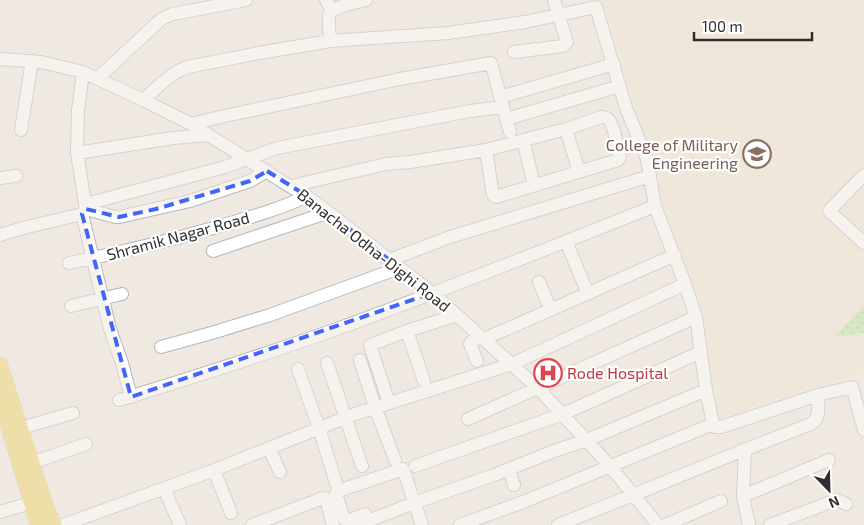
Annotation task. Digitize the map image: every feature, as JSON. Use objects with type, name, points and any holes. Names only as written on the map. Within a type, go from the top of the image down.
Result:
[{"type":"main road","points":[[0,365],[11,420],[38,500],[54,525]]},
{"type":"main road","points":[[0,399],[32,464],[38,500],[38,525]]},
{"type":"street","points":[[97,79],[163,18],[173,14],[246,0]]},
{"type":"street","points":[[330,42],[329,6],[336,8],[366,0]]},
{"type":"street","points":[[514,52],[563,46],[567,42],[554,0]]},
{"type":"street","points":[[144,100],[173,74],[188,67],[330,42],[448,33],[525,22],[559,15],[595,3],[626,108],[647,159],[655,206],[686,284],[696,317],[706,390],[713,424],[715,427],[721,427],[818,395],[858,386],[864,430]]},
{"type":"street","name":"Banacha Odha-Dighi Road","points":[[0,59],[41,62],[83,72],[191,124],[307,196],[432,294],[538,388],[610,466],[658,525]]},
{"type":"street","points":[[21,130],[32,61]]},
{"type":"street","points":[[191,124],[400,79],[491,63],[510,132]]},
{"type":"street","points":[[503,108],[614,64]]},
{"type":"street","name":"Shramik Nagar Road","points":[[83,72],[78,111],[77,152],[92,258],[180,238],[290,204],[307,196]]},
{"type":"street","points":[[0,235],[225,167],[277,148],[470,111],[503,108],[620,86]]},
{"type":"street","points":[[291,186],[386,164],[486,150],[566,129],[601,117],[606,117],[612,124],[620,159],[494,196],[486,150]]},
{"type":"street","points":[[566,129],[579,172]]},
{"type":"street","points":[[77,152],[173,138],[208,135]]},
{"type":"street","points":[[523,140],[534,185]]},
{"type":"street","points":[[85,209],[115,217],[136,214],[190,201],[250,181],[267,171]]},
{"type":"street","points":[[864,175],[829,211],[864,243]]},
{"type":"street","points":[[0,178],[16,176]]},
{"type":"street","points":[[160,347],[270,315],[394,264],[450,237],[650,176]]},
{"type":"street","points":[[69,263],[92,258],[110,329],[122,363],[125,398],[280,348],[432,294],[655,206]]},
{"type":"street","points":[[213,250],[329,212]]},
{"type":"street","points":[[566,241],[588,294]]},
{"type":"street","points":[[477,361],[470,344],[471,342],[551,310],[675,255]]},
{"type":"street","points":[[539,282],[551,310]]},
{"type":"street","points":[[63,525],[212,471],[346,418],[512,364],[686,284]]},
{"type":"street","points":[[71,306],[122,294]]},
{"type":"street","points":[[387,396],[370,345],[457,315]]},
{"type":"street","points":[[468,419],[696,317]]},
{"type":"street","points":[[407,331],[424,381]]},
{"type":"street","points":[[415,466],[562,414],[701,352]]},
{"type":"street","points":[[360,360],[375,408],[395,460]]},
{"type":"street","points":[[327,363],[362,466]]},
{"type":"street","points":[[298,369],[320,428],[336,483]]},
{"type":"street","points":[[422,525],[413,500],[403,469],[336,494],[344,520],[350,520],[413,500],[509,469],[587,440],[706,390]]},
{"type":"street","points":[[558,525],[744,449],[811,424],[816,421],[818,416],[818,395]]},
{"type":"street","points":[[11,420],[73,413]]},
{"type":"street","points":[[460,525],[582,479],[713,424]]},
{"type":"street","points":[[32,464],[86,444]]},
{"type":"street","points":[[269,448],[280,472]]},
{"type":"street","points":[[744,449],[743,496],[749,525]]},
{"type":"street","points":[[743,496],[829,460]]},
{"type":"street","points":[[509,469],[514,485]]},
{"type":"street","points":[[212,471],[229,514]]},
{"type":"street","points":[[164,488],[180,525]]},
{"type":"street","points":[[252,525],[323,498],[326,499],[333,525]]},
{"type":"street","points":[[1,511],[38,500]]},
{"type":"street","points":[[358,525],[413,500]]},
{"type":"street","points":[[770,525],[836,500],[846,504]]},
{"type":"street","points":[[665,525],[721,501]]},
{"type":"highlighted area","points":[[267,171],[307,196],[432,293],[131,397],[82,214],[86,209],[119,217],[156,209],[250,181]]},
{"type":"shaded area","name":"College of Military Engineering","points":[[603,0],[864,0],[864,372],[716,420],[696,308]]},
{"type":"green space","points":[[864,306],[864,333],[834,337]]},
{"type":"place","name":"College of Military Engineering","points":[[757,154]]},
{"type":"place","name":"Rode Hospital","points":[[548,373]]}]
